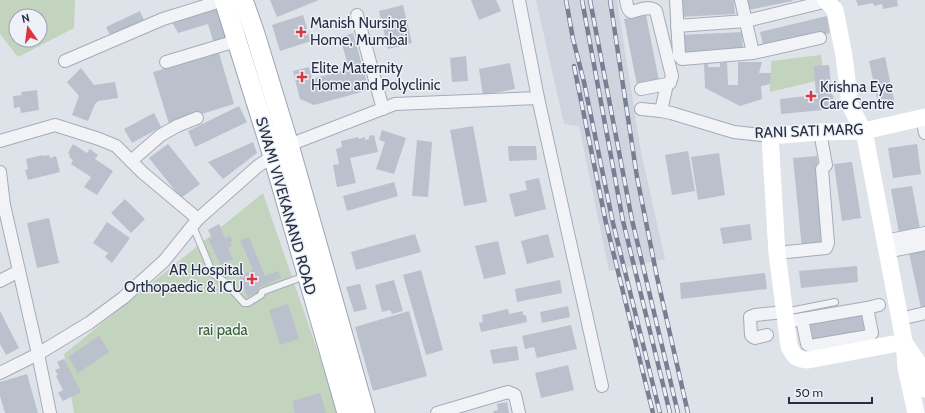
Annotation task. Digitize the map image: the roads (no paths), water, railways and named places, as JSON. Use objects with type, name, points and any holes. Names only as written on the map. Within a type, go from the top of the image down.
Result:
[{"type":"main road","name":"SWAMI VIVEKANAND ROAD","points":[[224,0],[273,156],[347,413]]},
{"type":"main road","name":"SWAMI VIVEKANAND ROAD","points":[[243,0],[289,145],[365,413]]},
{"type":"street","points":[[65,61],[163,19],[224,0]]},
{"type":"street","points":[[519,0],[538,98],[602,386]]},
{"type":"street","points":[[626,0],[629,11],[631,12],[651,8],[656,11],[672,76],[670,83],[667,84],[661,112]]},
{"type":"street","points":[[676,0],[679,55],[682,59],[754,53],[820,38]]},
{"type":"street","points":[[741,0],[754,53]]},
{"type":"street","points":[[677,26],[746,21],[832,2],[844,56],[850,105],[864,131],[900,319],[906,368],[918,408]]},
{"type":"street","points":[[357,15],[383,109]]},
{"type":"street","points":[[166,62],[236,41]]},
{"type":"street","points":[[641,88],[667,84]]},
{"type":"street","points":[[0,373],[38,354],[89,323],[123,298],[164,261],[195,223],[258,166],[289,145],[395,104],[538,98]]},
{"type":"street","name":"RANI SATI MARG","points":[[641,109],[671,113],[734,132],[770,136],[820,132],[864,131],[924,122]]},
{"type":"street","points":[[131,161],[161,135],[177,126],[197,118]]},
{"type":"street","points":[[0,141],[55,125],[116,146],[195,223]]},
{"type":"street","points":[[778,253],[826,248],[828,243],[822,169],[826,165],[820,132]]},
{"type":"street","points":[[770,136],[778,253],[791,318],[789,346],[791,351],[801,360],[808,360],[904,342]]},
{"type":"street","points":[[0,172],[4,205],[50,413]]},
{"type":"street","points":[[886,246],[925,233]]},
{"type":"street","points":[[886,246],[925,244]]},
{"type":"street","points":[[0,282],[19,271]]},
{"type":"street","points":[[767,335],[755,338],[751,335],[750,317],[755,315],[791,318],[867,308],[879,305]]},
{"type":"street","points":[[791,318],[807,344],[810,346],[871,335],[872,332],[867,308]]},
{"type":"street","points":[[900,319],[925,313]]},
{"type":"street","points":[[904,342],[919,364],[925,389]]},
{"type":"street","points":[[437,413],[508,392],[515,395],[519,413]]},
{"type":"lane","points":[[195,223],[210,270],[225,282],[244,303],[248,303],[261,295],[264,291],[307,276]]},
{"type":"lane","points":[[791,318],[835,302]]},
{"type":"railway","points":[[566,0],[613,223],[660,413]]},
{"type":"railway","points":[[582,0],[623,221],[670,413]]},
{"type":"railway","points":[[590,0],[632,220],[678,413]]},
{"type":"railway","points":[[610,0],[637,177],[657,277],[688,413]]},
{"type":"railway","points":[[574,66],[606,223],[653,413]]},
{"type":"place","name":"Manish Nursing Home, Mumbai","points":[[301,32]]},
{"type":"place","name":"Elite Maternity Home and Polyclinic","points":[[302,77]]},
{"type":"place","name":"Krishna Eye Care Centre","points":[[811,96]]},
{"type":"place","name":"AR Hospital Orthopaedic & ICU","points":[[252,279]]},
{"type":"park label","name":"rai pada","points":[[223,330]]}]
